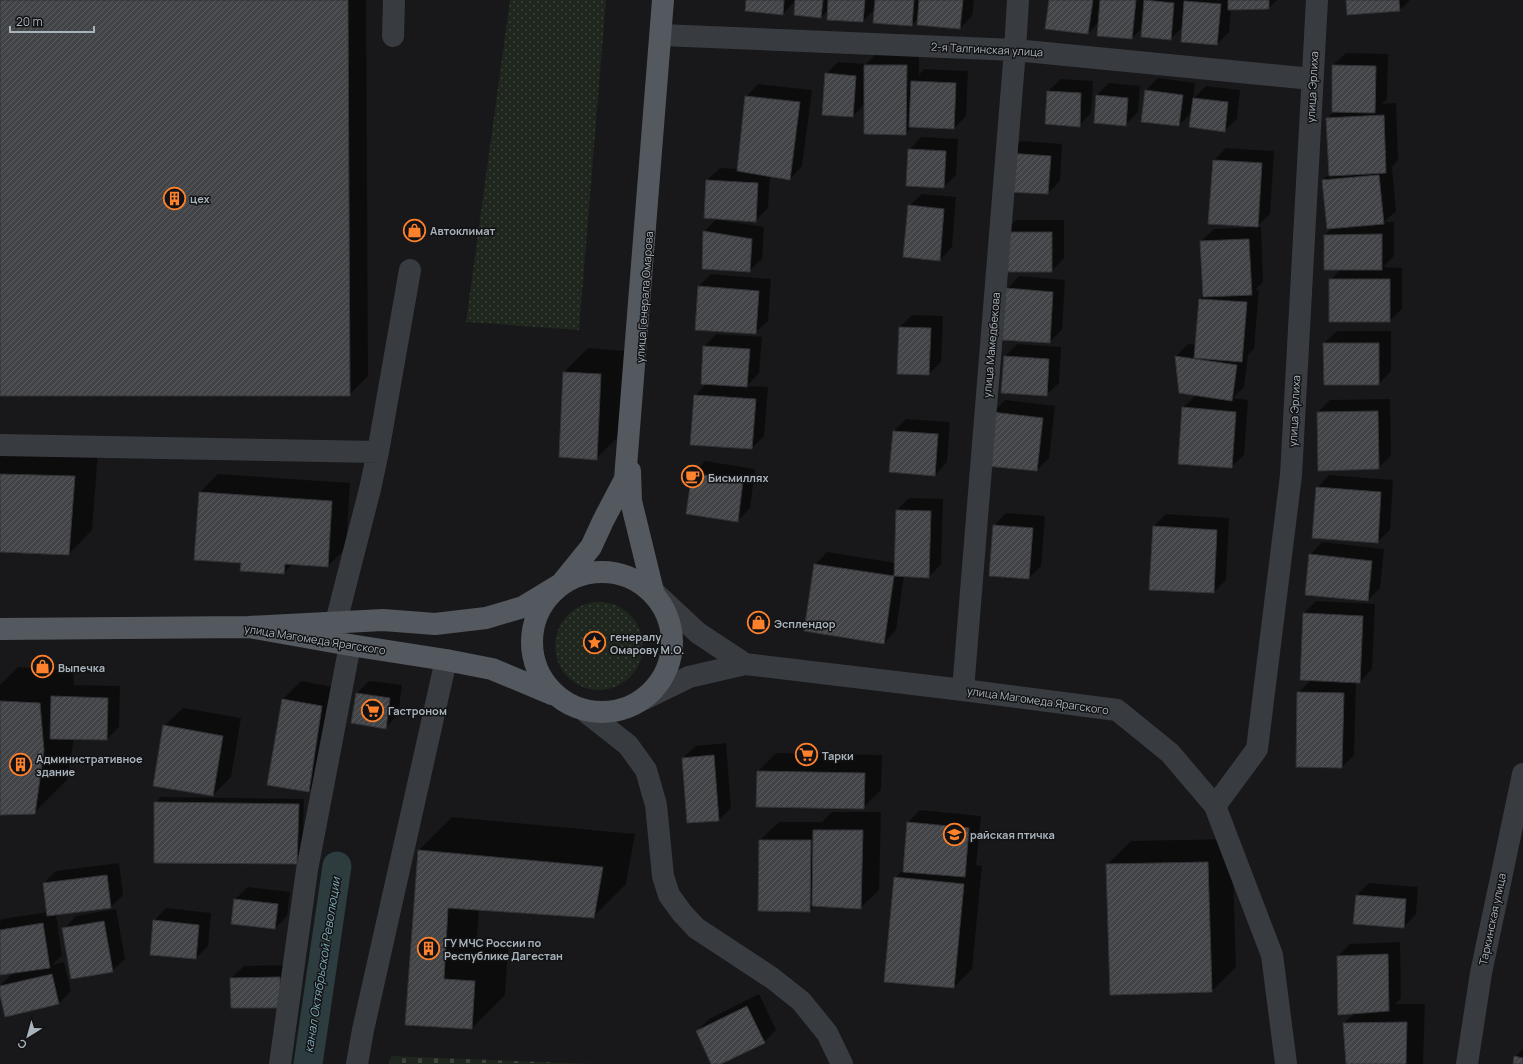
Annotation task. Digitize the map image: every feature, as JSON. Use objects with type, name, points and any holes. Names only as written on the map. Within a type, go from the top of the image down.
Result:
[{"type":"main road","name":"улица Генерала Омарова","points":[[653,591],[631,501],[630,480],[663,35],[663,0]]},
{"type":"main road","name":"улица Генерала Омарова","points":[[561,584],[591,547],[625,479],[667,0]]},
{"type":"main road","points":[[249,626],[383,620],[435,624],[486,618],[523,607],[561,584],[587,573],[607,572],[634,579],[653,591],[665,611],[671,626],[672,651],[663,678],[644,699],[625,710],[604,714],[586,712],[571,706],[552,694],[534,665],[530,641],[536,615],[550,593],[561,584]]},
{"type":"main road","name":"улица Магомеда Ярагского","points":[[0,629],[249,626],[492,669],[552,694]]},
{"type":"street","points":[[393,36],[394,0]]},
{"type":"street","name":"улица Мамедбекова","points":[[963,690],[1018,0]]},
{"type":"street","name":"улица Эрлиха","points":[[1215,806],[1258,748],[1291,475],[1317,0]]},
{"type":"street","name":"2-я Талгинская улица","points":[[663,35],[1015,50],[1312,79]]},
{"type":"street","points":[[336,622],[378,452],[410,270]]},
{"type":"street","points":[[0,445],[378,452]]},
{"type":"street","points":[[653,591],[698,633],[745,664]]},
{"type":"street","points":[[280,1064],[307,870],[350,645]]},
{"type":"street","points":[[357,1064],[363,1030],[446,660]]},
{"type":"street","points":[[644,699],[689,677],[745,664]]},
{"type":"street","name":"улица Магомеда Ярагского","points":[[745,664],[1117,710],[1170,753],[1215,806],[1272,955],[1286,1064]]},
{"type":"street","points":[[586,712],[628,745],[646,770],[656,805],[662,876],[669,895],[682,913],[696,928],[772,978],[801,1001],[827,1033],[842,1064]]},
{"type":"street","name":"Таркинская улица","points":[[1467,1064],[1481,972],[1523,774]]},
{"type":"green space","points":[[510,0],[606,0],[579,330],[466,322]]},
{"type":"green space","points":[[599,602],[616,606],[630,615],[639,629],[643,646],[639,663],[630,677],[616,686],[599,690],[582,686],[568,677],[559,663],[555,646],[559,629],[568,615],[582,606]]},
{"type":"green space","points":[[391,1056],[593,1064],[389,1064]]},
{"type":"building","name":"цех","points":[[0,0],[348,0],[350,396],[0,396]]},
{"type":"building","points":[[746,0],[784,0],[783,15],[745,11]]},
{"type":"building","points":[[795,0],[823,0],[821,18],[794,15]]},
{"type":"building","points":[[828,0],[865,0],[863,22],[827,20]]},
{"type":"building","points":[[875,0],[914,0],[912,26],[873,23]]},
{"type":"building","points":[[919,0],[963,0],[960,29],[917,25]]},
{"type":"building","points":[[1049,0],[1093,0],[1088,34],[1045,29]]},
{"type":"building","points":[[1100,0],[1136,0],[1132,39],[1097,36]]},
{"type":"building","points":[[1144,0],[1174,3],[1171,40],[1141,37]]},
{"type":"building","points":[[1228,0],[1269,0],[1269,9],[1228,10]]},
{"type":"building","points":[[1346,0],[1399,0],[1400,11],[1347,15]]},
{"type":"building","points":[[1184,1],[1221,4],[1217,45],[1181,42]]},
{"type":"building","points":[[864,65],[907,65],[906,135],[864,134]]},
{"type":"building","points":[[1332,65],[1376,66],[1375,113],[1332,112]]},
{"type":"building","points":[[825,73],[856,76],[853,117],[822,115]]},
{"type":"building","points":[[911,81],[956,83],[954,129],[909,127]]},
{"type":"building","points":[[1145,90],[1183,95],[1179,126],[1141,122]]},
{"type":"building","points":[[1047,91],[1081,93],[1080,127],[1045,124]]},
{"type":"building","points":[[1096,95],[1128,98],[1126,126],[1094,123]]},
{"type":"building","points":[[745,96],[800,102],[790,180],[737,171]]},
{"type":"building","points":[[1193,98],[1228,102],[1225,132],[1189,127]]},
{"type":"building","points":[[1384,115],[1386,173],[1329,176],[1326,118]]},
{"type":"building","points":[[908,149],[946,151],[944,188],[906,186]]},
{"type":"building","points":[[1007,153],[1051,156],[1048,194],[1005,192]]},
{"type":"building","points":[[1213,160],[1262,163],[1258,227],[1208,224]]},
{"type":"building","points":[[1379,175],[1384,224],[1327,229],[1322,180]]},
{"type":"building","points":[[706,180],[758,183],[756,222],[704,218]]},
{"type":"building","points":[[908,205],[944,209],[940,261],[903,257]]},
{"type":"building","points":[[703,231],[752,239],[750,272],[702,269]]},
{"type":"building","points":[[1003,232],[1052,232],[1052,272],[1003,272]]},
{"type":"building","points":[[1382,234],[1382,270],[1324,270],[1324,235]]},
{"type":"building","points":[[1249,239],[1252,295],[1203,297],[1200,241]]},
{"type":"building","points":[[1329,279],[1390,279],[1390,322],[1329,322]]},
{"type":"building","points":[[698,286],[759,291],[756,334],[695,330]]},
{"type":"building","points":[[1006,288],[1053,292],[1050,343],[1002,340]]},
{"type":"building","points":[[1199,299],[1247,302],[1242,362],[1194,358]]},
{"type":"building","points":[[899,327],[931,328],[929,375],[897,374]]},
{"type":"building","points":[[1323,343],[1379,343],[1379,385],[1324,385]]},
{"type":"building","points":[[703,346],[750,349],[747,387],[701,384]]},
{"type":"building","points":[[1004,356],[1049,359],[1047,396],[1001,393]]},
{"type":"building","points":[[1175,356],[1237,365],[1232,401],[1179,393]]},
{"type":"building","points":[[563,372],[601,374],[597,460],[559,457]]},
{"type":"building","points":[[694,395],[756,399],[752,449],[690,445]]},
{"type":"building","points":[[1182,407],[1236,412],[1232,468],[1178,464]]},
{"type":"building","points":[[1378,411],[1379,469],[1318,471],[1317,412]]},
{"type":"building","points":[[992,412],[1043,418],[1037,471],[986,466]]},
{"type":"building","points":[[893,431],[938,434],[935,476],[889,472]]},
{"type":"building","points":[[692,473],[743,481],[738,522],[686,514]]},
{"type":"building","points":[[0,474],[75,476],[69,555],[0,552]]},
{"type":"building","points":[[1316,487],[1381,492],[1378,543],[1312,538]]},
{"type":"building","points":[[199,492],[332,501],[328,567],[285,564],[284,574],[240,571],[241,563],[194,560]]},
{"type":"building","points":[[896,510],[931,511],[929,578],[894,576]]},
{"type":"building","points":[[993,525],[1033,528],[1029,579],[989,576]]},
{"type":"building","points":[[1153,526],[1217,530],[1214,593],[1149,590]]},
{"type":"building","points":[[1309,554],[1372,561],[1368,601],[1305,595]]},
{"type":"building","points":[[814,564],[894,576],[884,644],[804,631]]},
{"type":"building","points":[[1303,613],[1363,616],[1360,683],[1300,680]]},
{"type":"building","points":[[1297,692],[1344,693],[1342,768],[1296,767]]},
{"type":"building","points":[[356,693],[390,698],[386,729],[351,723]]},
{"type":"building","points":[[51,696],[108,698],[107,740],[50,739]]},
{"type":"building","points":[[282,699],[322,706],[309,792],[267,785]]},
{"type":"building","name":"Административное здание","points":[[0,701],[40,703],[44,751],[35,814],[0,815]]},
{"type":"building","points":[[163,725],[223,736],[213,796],[153,786]]},
{"type":"building","points":[[714,755],[719,821],[687,823],[682,758]]},
{"type":"building","points":[[757,771],[865,773],[864,809],[756,807]]},
{"type":"building","points":[[154,802],[299,804],[297,864],[154,863]]},
{"type":"building","points":[[907,822],[969,828],[965,877],[903,872]]},
{"type":"building","points":[[813,830],[863,830],[861,909],[812,906]]},
{"type":"building","points":[[759,840],[811,840],[810,912],[758,911]]},
{"type":"building","name":"ГУ МЧС России по Республике Дагестан","points":[[418,850],[603,867],[594,918],[448,908],[444,979],[475,981],[472,1029],[405,1025]]},
{"type":"building","points":[[1208,862],[1212,992],[1110,995],[1106,864]]},
{"type":"building","points":[[107,875],[111,908],[47,916],[43,883]]},
{"type":"building","points":[[894,877],[964,884],[954,988],[884,982]]},
{"type":"building","points":[[1356,895],[1406,899],[1404,928],[1353,924]]},
{"type":"building","points":[[234,899],[278,904],[275,929],[231,924]]},
{"type":"building","points":[[153,920],[199,925],[196,959],[150,955]]},
{"type":"building","points":[[104,921],[113,972],[71,979],[62,928]]},
{"type":"building","points":[[43,923],[50,968],[0,975],[0,930]]},
{"type":"building","points":[[1388,954],[1389,1011],[1338,1015],[1337,956]]},
{"type":"building","points":[[52,974],[59,1004],[5,1017],[0,995],[0,986]]},
{"type":"building","points":[[280,977],[281,1008],[231,1008],[230,978]]},
{"type":"building","points":[[747,1006],[765,1043],[721,1064],[711,1064],[696,1031]]},
{"type":"building","points":[[1407,1022],[1406,1064],[1346,1064],[1343,1023]]},
{"type":"building","points":[[1514,1056],[1523,1058],[1523,1064],[1513,1064]]},
{"type":"waterway","name":"канал Октябрьской Революции","points":[[308,1064],[337,866]]},
{"type":"place","name":"цех","points":[[174,198]]},
{"type":"place","name":"Автоклимат","points":[[414,230]]},
{"type":"place","name":"Бисмиллях","points":[[693,477]]},
{"type":"place","name":"Эсплендор","points":[[758,623]]},
{"type":"place","name":"генералу Омарову М.О.","points":[[594,642]]},
{"type":"place","name":"Выпечка","points":[[42,667]]},
{"type":"place","name":"Гастроном","points":[[373,710]]},
{"type":"place","name":"Тарки","points":[[806,755]]},
{"type":"place","name":"Административное здание","points":[[21,764]]},
{"type":"place","name":"райская птичка","points":[[955,834]]},
{"type":"place","name":"ГУ МЧС России по Республике Дагестан","points":[[428,948]]}]
